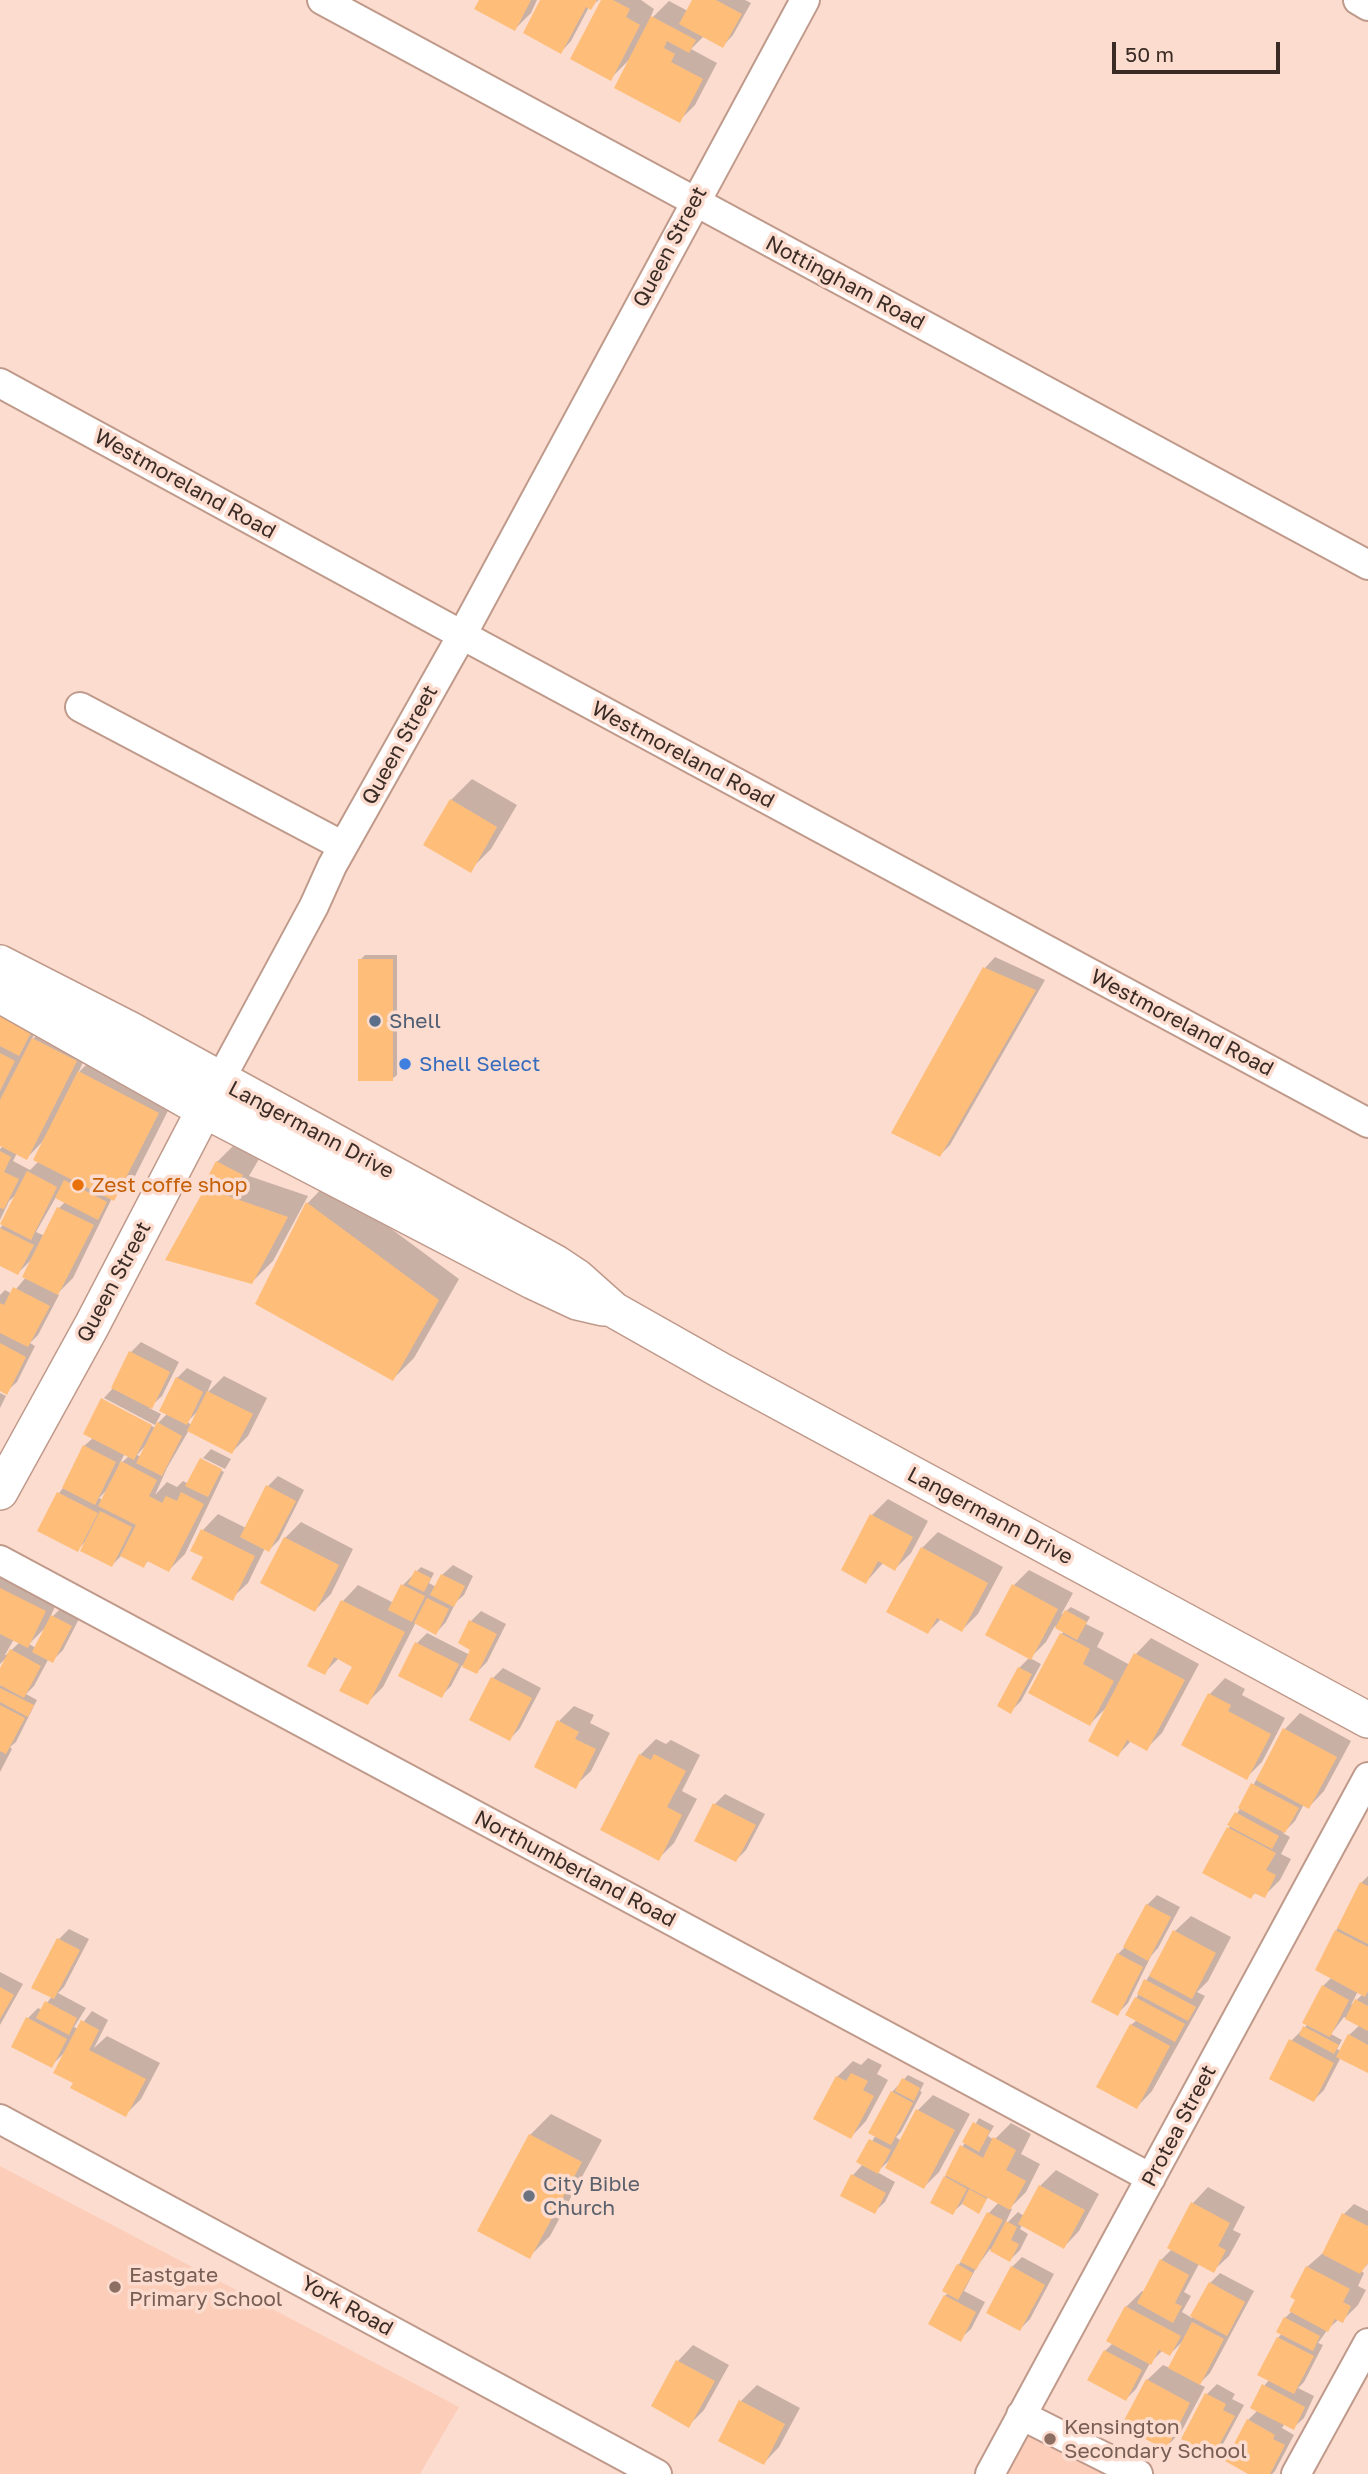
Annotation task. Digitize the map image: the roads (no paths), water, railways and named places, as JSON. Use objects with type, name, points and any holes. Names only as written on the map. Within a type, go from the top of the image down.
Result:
[{"type":"main road","name":"Langermann Drive","points":[[0,964],[131,1030],[212,1095]]},
{"type":"main road","name":"Langermann Drive","points":[[0,995],[212,1095],[566,1298],[587,1306],[614,1310],[1368,1720]]},
{"type":"main road","name":"Queen Street","points":[[0,1492],[212,1095]]},
{"type":"street","name":"Nottingham Road","points":[[321,0],[1368,565]]},
{"type":"street","name":"Queen Street","points":[[212,1095],[314,906],[343,846],[462,635],[805,0]]},
{"type":"street","points":[[1358,0],[1368,6]]},
{"type":"street","name":"Westmoreland Road","points":[[0,383],[1368,1123]]},
{"type":"street","points":[[80,707],[343,846]]},
{"type":"street","name":"Northumberland Road","points":[[0,1560],[1151,2178]]},
{"type":"street","name":"Protea Street","points":[[990,2474],[1368,1777]]},
{"type":"street","name":"York Road","points":[[0,2119],[657,2474]]},
{"type":"street","points":[[1296,2474],[1368,2343]]},
{"type":"street","points":[[1021,2415],[1138,2474]]},
{"type":"place","name":"Shell","points":[[375,1021]]},
{"type":"place","name":"Shell Select","points":[[405,1064]]},
{"type":"place","name":"Zest coffe shop","points":[[78,1185]]},
{"type":"place","name":"City Bible Church","points":[[529,2196]]},
{"type":"place","name":"Eastgate Primary School","points":[[115,2287]]},
{"type":"place","name":"Kensington Secondary School","points":[[1050,2439]]}]
